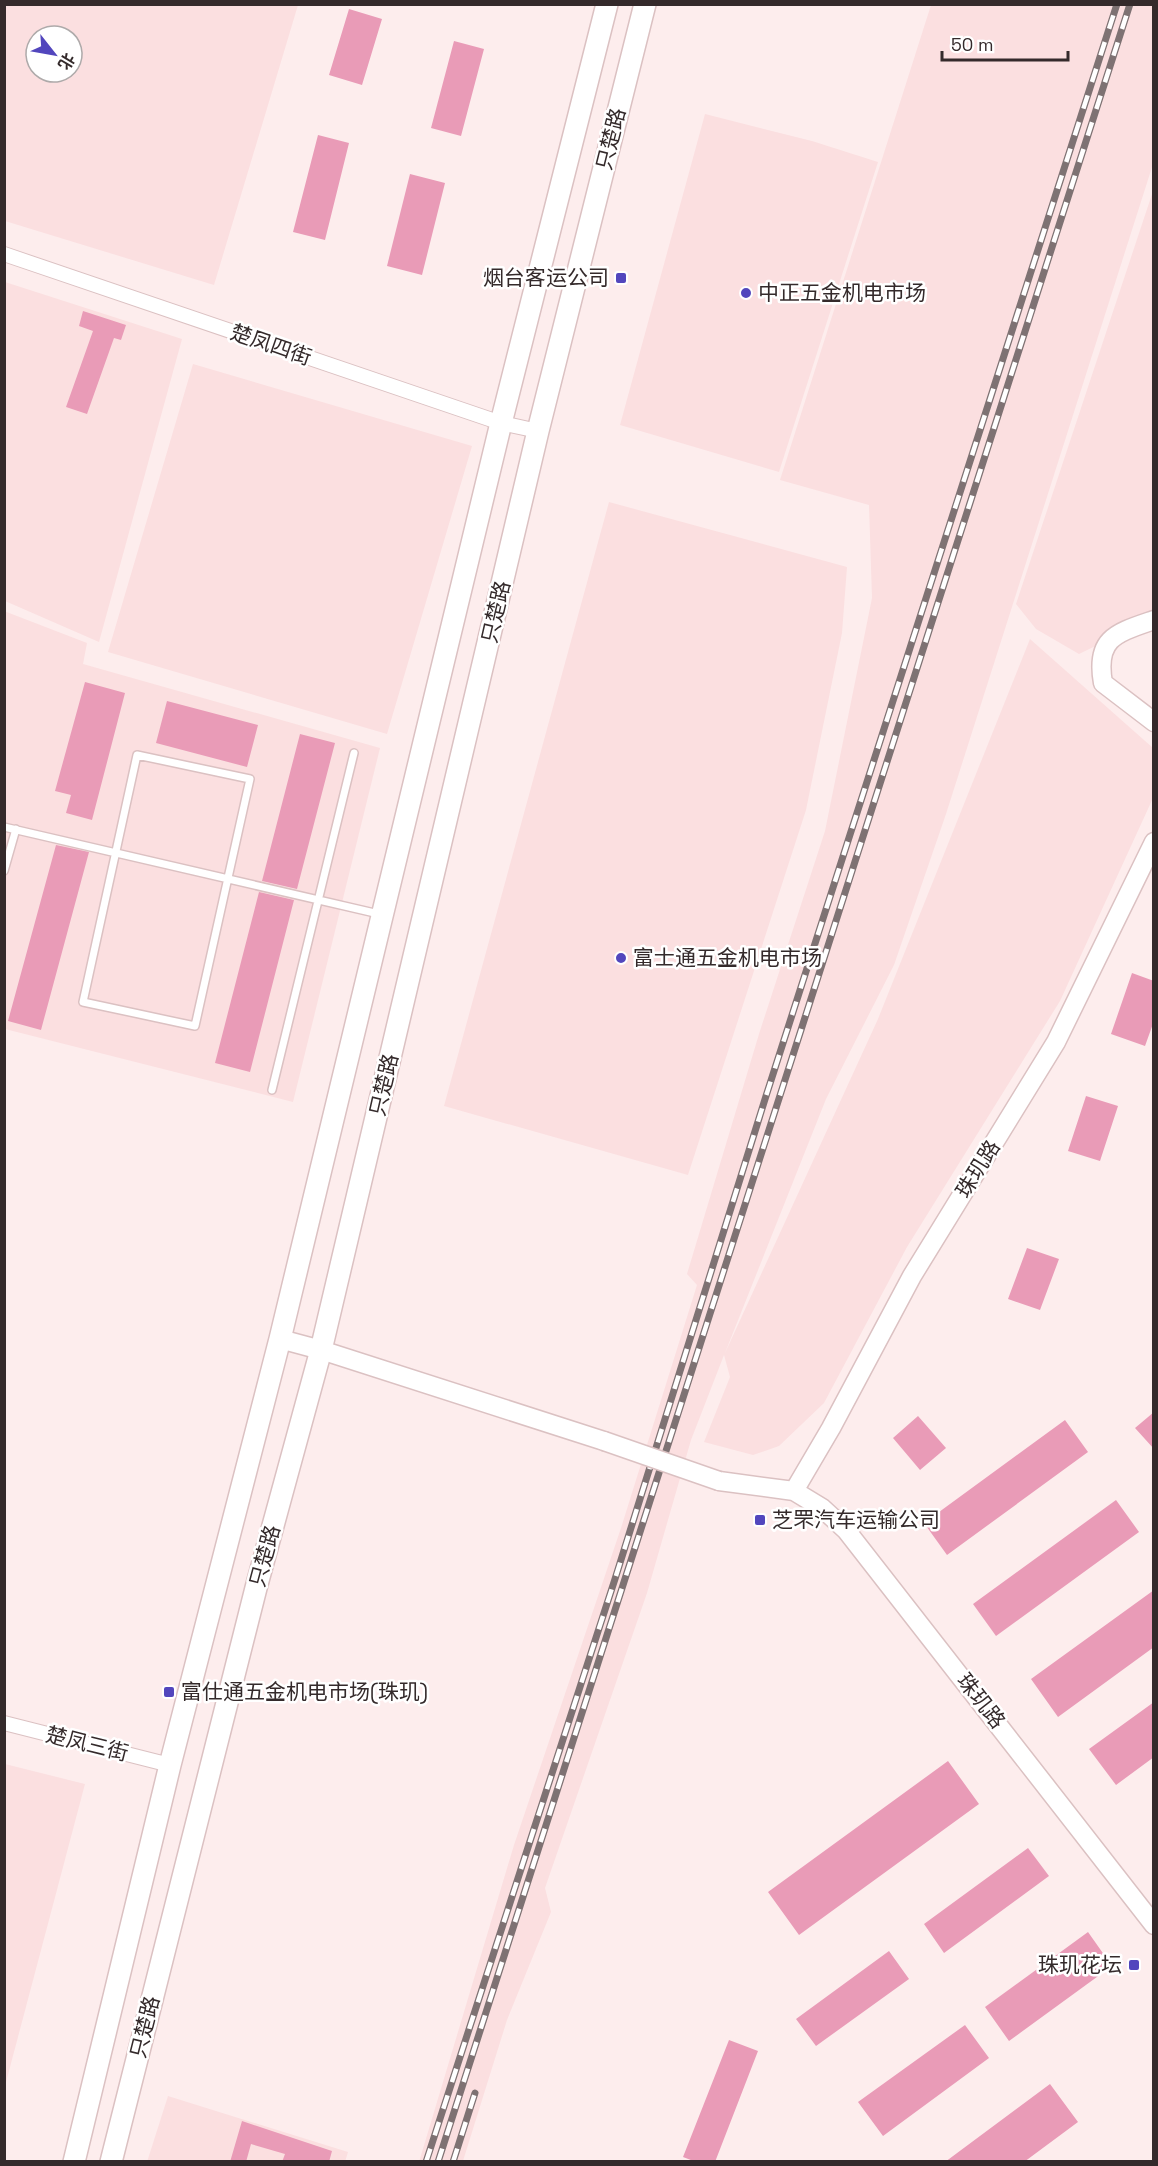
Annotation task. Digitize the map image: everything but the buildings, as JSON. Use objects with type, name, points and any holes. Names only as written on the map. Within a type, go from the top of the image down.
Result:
[{"type":"main road","name":"只楚路","points":[[74,2162],[170,1764],[280,1339],[501,423],[607,4]]},
{"type":"main road","name":"只楚路","points":[[111,2162],[256,1588],[321,1350],[538,431],[645,4]]},
{"type":"street","name":"楚凤四街","points":[[4,254],[501,423],[538,431]]},
{"type":"street","points":[[1154,620],[1118,632],[1105,647],[1099,661],[1103,683],[1154,722]]},
{"type":"street","name":"珠玑路","points":[[794,1491],[831,1428],[912,1276],[1056,1042],[1154,842]]},
{"type":"street","name":"珠玑路","points":[[280,1339],[321,1350],[719,1481],[794,1491],[822,1508],[858,1542],[1154,1925]]},
{"type":"street","name":"楚凤三街","points":[[4,1723],[170,1764]]},
{"type":"lane","points":[[272,1090],[354,753]]},
{"type":"lane","points":[[137,755],[250,779],[195,1026],[83,1002],[116,852],[137,755]]},
{"type":"lane","points":[[4,827],[382,915]]},
{"type":"lane","points":[[4,871],[16,830]]},
{"type":"shaded area","points":[[4,5],[298,5],[214,285],[5,221]]},
{"type":"shaded area","points":[[931,5],[1153,5],[1153,164],[946,814],[894,965],[826,1099],[725,1353],[878,1019],[1030,639],[1153,748],[1153,798],[1060,1001],[907,1247],[824,1403],[779,1446],[753,1455],[704,1442],[730,1377],[724,1355],[691,1440],[647,1593],[545,1888],[551,1912],[507,2020],[463,2161],[419,2162],[514,1845],[621,1528],[697,1285],[687,1274],[759,1034],[825,831],[872,598],[869,505],[780,480]]},
{"type":"shaded area","name":"中正五金机电市场","points":[[705,114],[812,141],[878,162],[779,472],[620,425]]},
{"type":"shaded area","points":[[1153,191],[1153,618],[1079,654],[1036,629],[1016,604]]},
{"type":"shaded area","points":[[5,282],[182,339],[99,642],[5,601]]},
{"type":"shaded area","points":[[193,364],[472,446],[387,734],[108,652]]},
{"type":"shaded area","name":"富士通五金机电市场","points":[[609,502],[847,567],[842,633],[806,810],[688,1175],[444,1106]]},
{"type":"shaded area","points":[[4,611],[87,643],[83,664],[380,748],[293,1102],[5,1029]]},
{"type":"shaded area","points":[[4,1764],[85,1784],[5,2086]]},
{"type":"shaded area","points":[[168,2096],[348,2152],[345,2162],[147,2162]]},
{"type":"railway","points":[[426,2162],[615,1579],[766,1096],[1117,4]]},
{"type":"railway","points":[[438,2162],[1130,4]]},
{"type":"railway","points":[[453,2162],[475,2093]]},
{"type":"place","name":"烟台客运公司","points":[[621,278]]},
{"type":"place","name":"中正五金机电市场","points":[[746,293]]},
{"type":"place","name":"富士通五金机电市场","points":[[621,958]]},
{"type":"place","name":"芝罘汽车运输公司","points":[[760,1520]]},
{"type":"place","name":"富仕通五金机电市场(珠玑)","points":[[169,1692]]},
{"type":"place","name":"珠玑花坛","points":[[1134,1965]]}]
